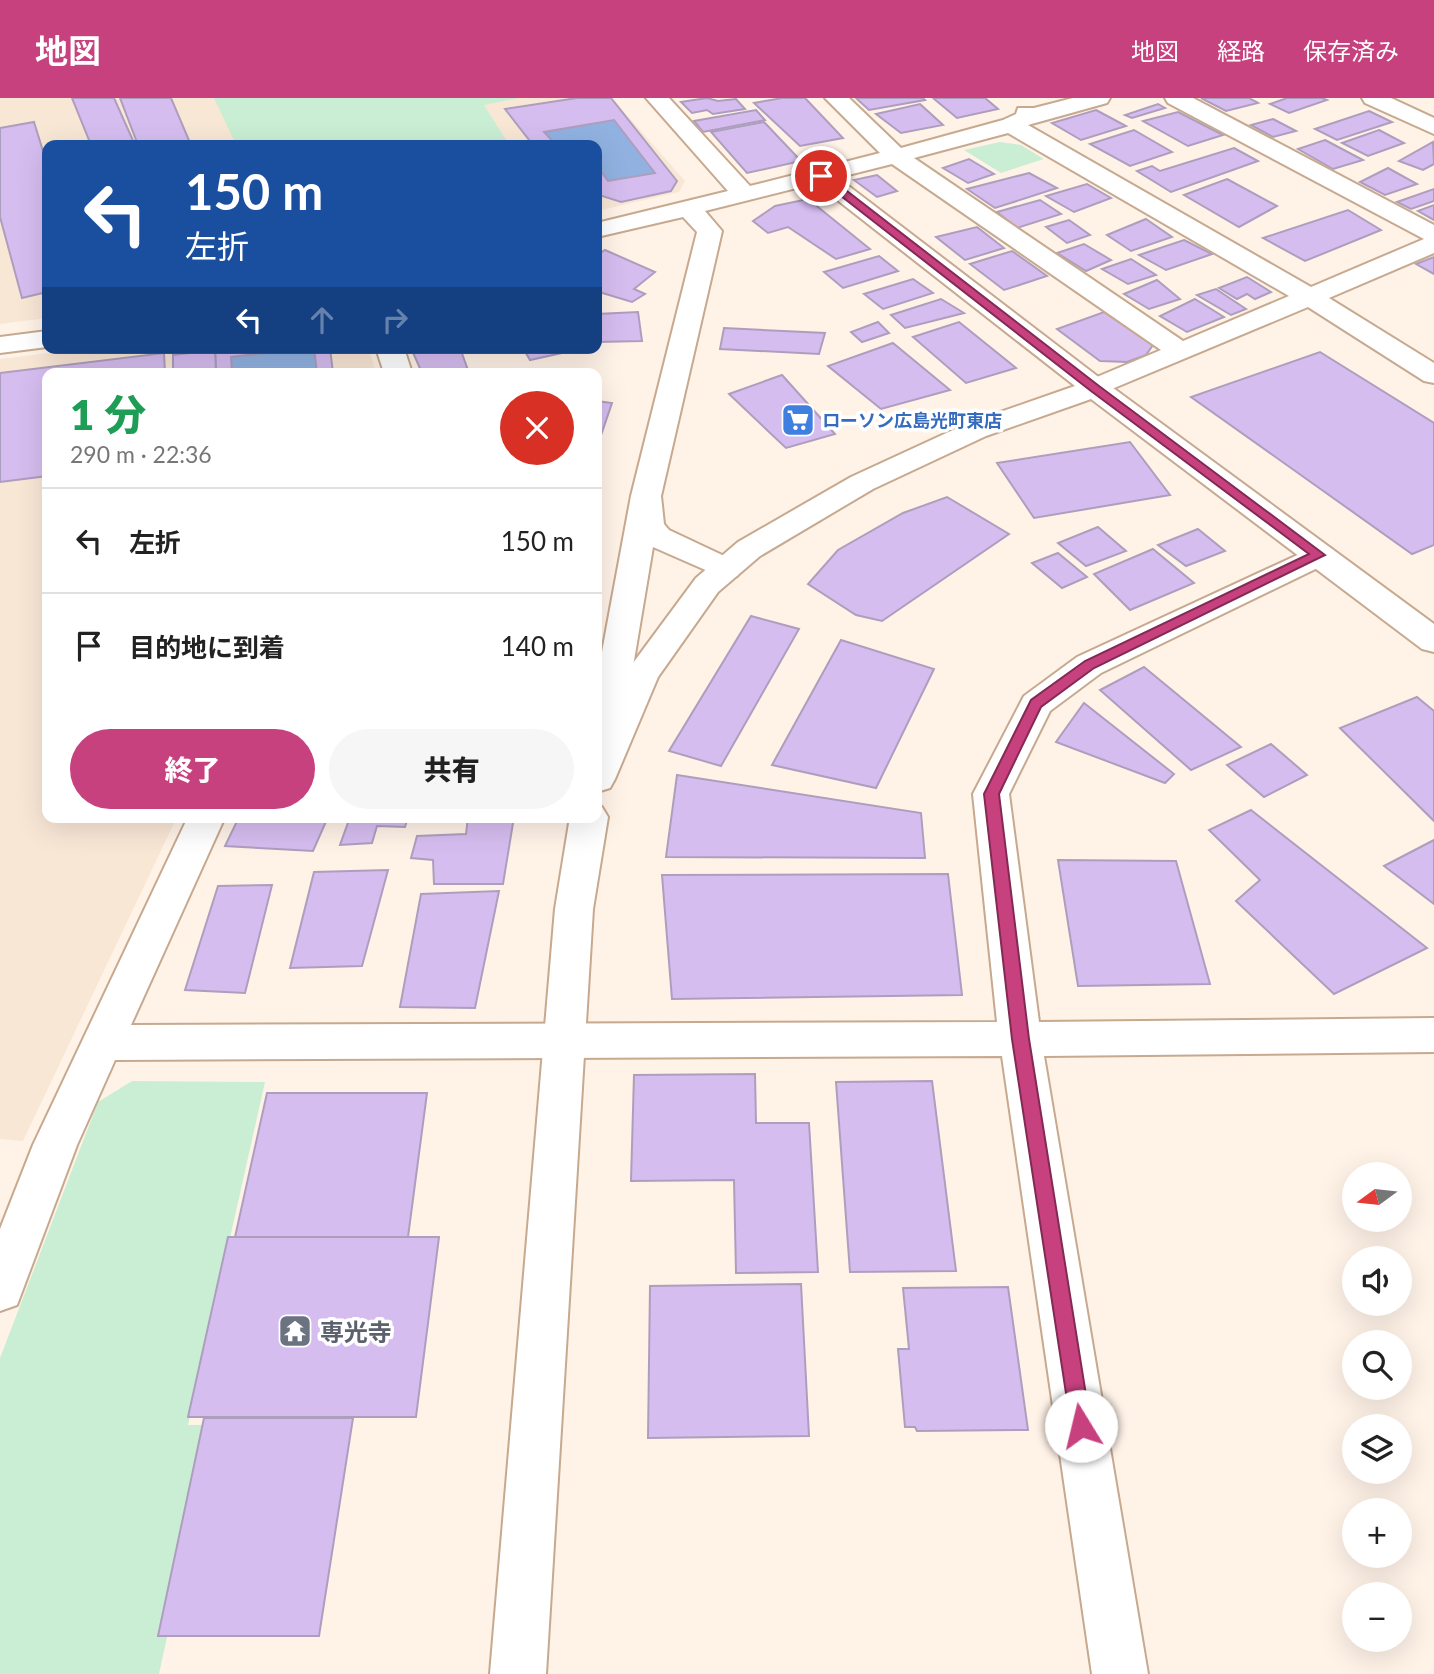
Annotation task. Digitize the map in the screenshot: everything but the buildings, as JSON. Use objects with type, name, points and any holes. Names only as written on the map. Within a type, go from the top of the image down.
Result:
[{"type":"street","points":[[657,98],[745,195]]},
{"type":"street","points":[[836,98],[896,156],[1181,352]]},
{"type":"street","points":[[1009,98],[1020,120],[1434,375]]},
{"type":"street","points":[[602,229],[821,176],[1099,98]]},
{"type":"street","points":[[1176,98],[1434,235]]},
{"type":"street","points":[[1373,98],[1434,127]]},
{"type":"street","points":[[821,176],[1095,388],[1434,641]]},
{"type":"street","points":[[602,748],[646,496],[710,231],[688,208]]},
{"type":"street","points":[[602,766],[642,674],[707,585],[749,548],[862,482],[976,430],[1095,388],[1434,244]]},
{"type":"street","points":[[0,345],[42,341]]},
{"type":"street","points":[[646,496],[649,524],[658,537],[726,569]]},
{"type":"street","points":[[1120,1674],[1020,1039],[992,794],[1036,704],[1090,665],[1319,555]]},
{"type":"street","points":[[0,1289],[55,1145],[204,823]]},
{"type":"street","points":[[518,1674],[574,909],[588,823]]},
{"type":"street","points":[[103,1042],[1434,1035]]},
{"type":"shaded area","points":[[0,98],[612,98],[685,181],[679,192],[602,210],[602,140],[42,140],[42,319],[0,324]]},
{"type":"shaded area","points":[[42,354],[371,354],[375,368],[42,368],[42,823],[174,823],[23,1141],[0,1139],[0,359]]},
{"type":"green space","points":[[214,98],[519,98],[484,105],[506,140],[234,140]]},
{"type":"green space","points":[[1000,142],[1021,145],[1044,159],[1001,173],[964,150]]},
{"type":"green space","points":[[132,1081],[265,1082],[188,1425],[213,1425],[159,1674],[0,1674],[0,1358],[98,1102]]},
{"type":"water","points":[[614,120],[655,173],[608,181],[602,173],[602,140],[551,140],[544,132]]},
{"type":"water","points":[[315,354],[316,368],[232,368],[231,357]]},
{"type":"place","name":"ローソン広島光町東店","points":[[798,420]]},
{"type":"place","name":"専光寺","points":[[295,1331]]},
{"type":"route","points":[[821,176],[1095,388],[1319,555],[1090,665],[1036,704],[992,794],[1020,1039],[1081,1426]]}]
